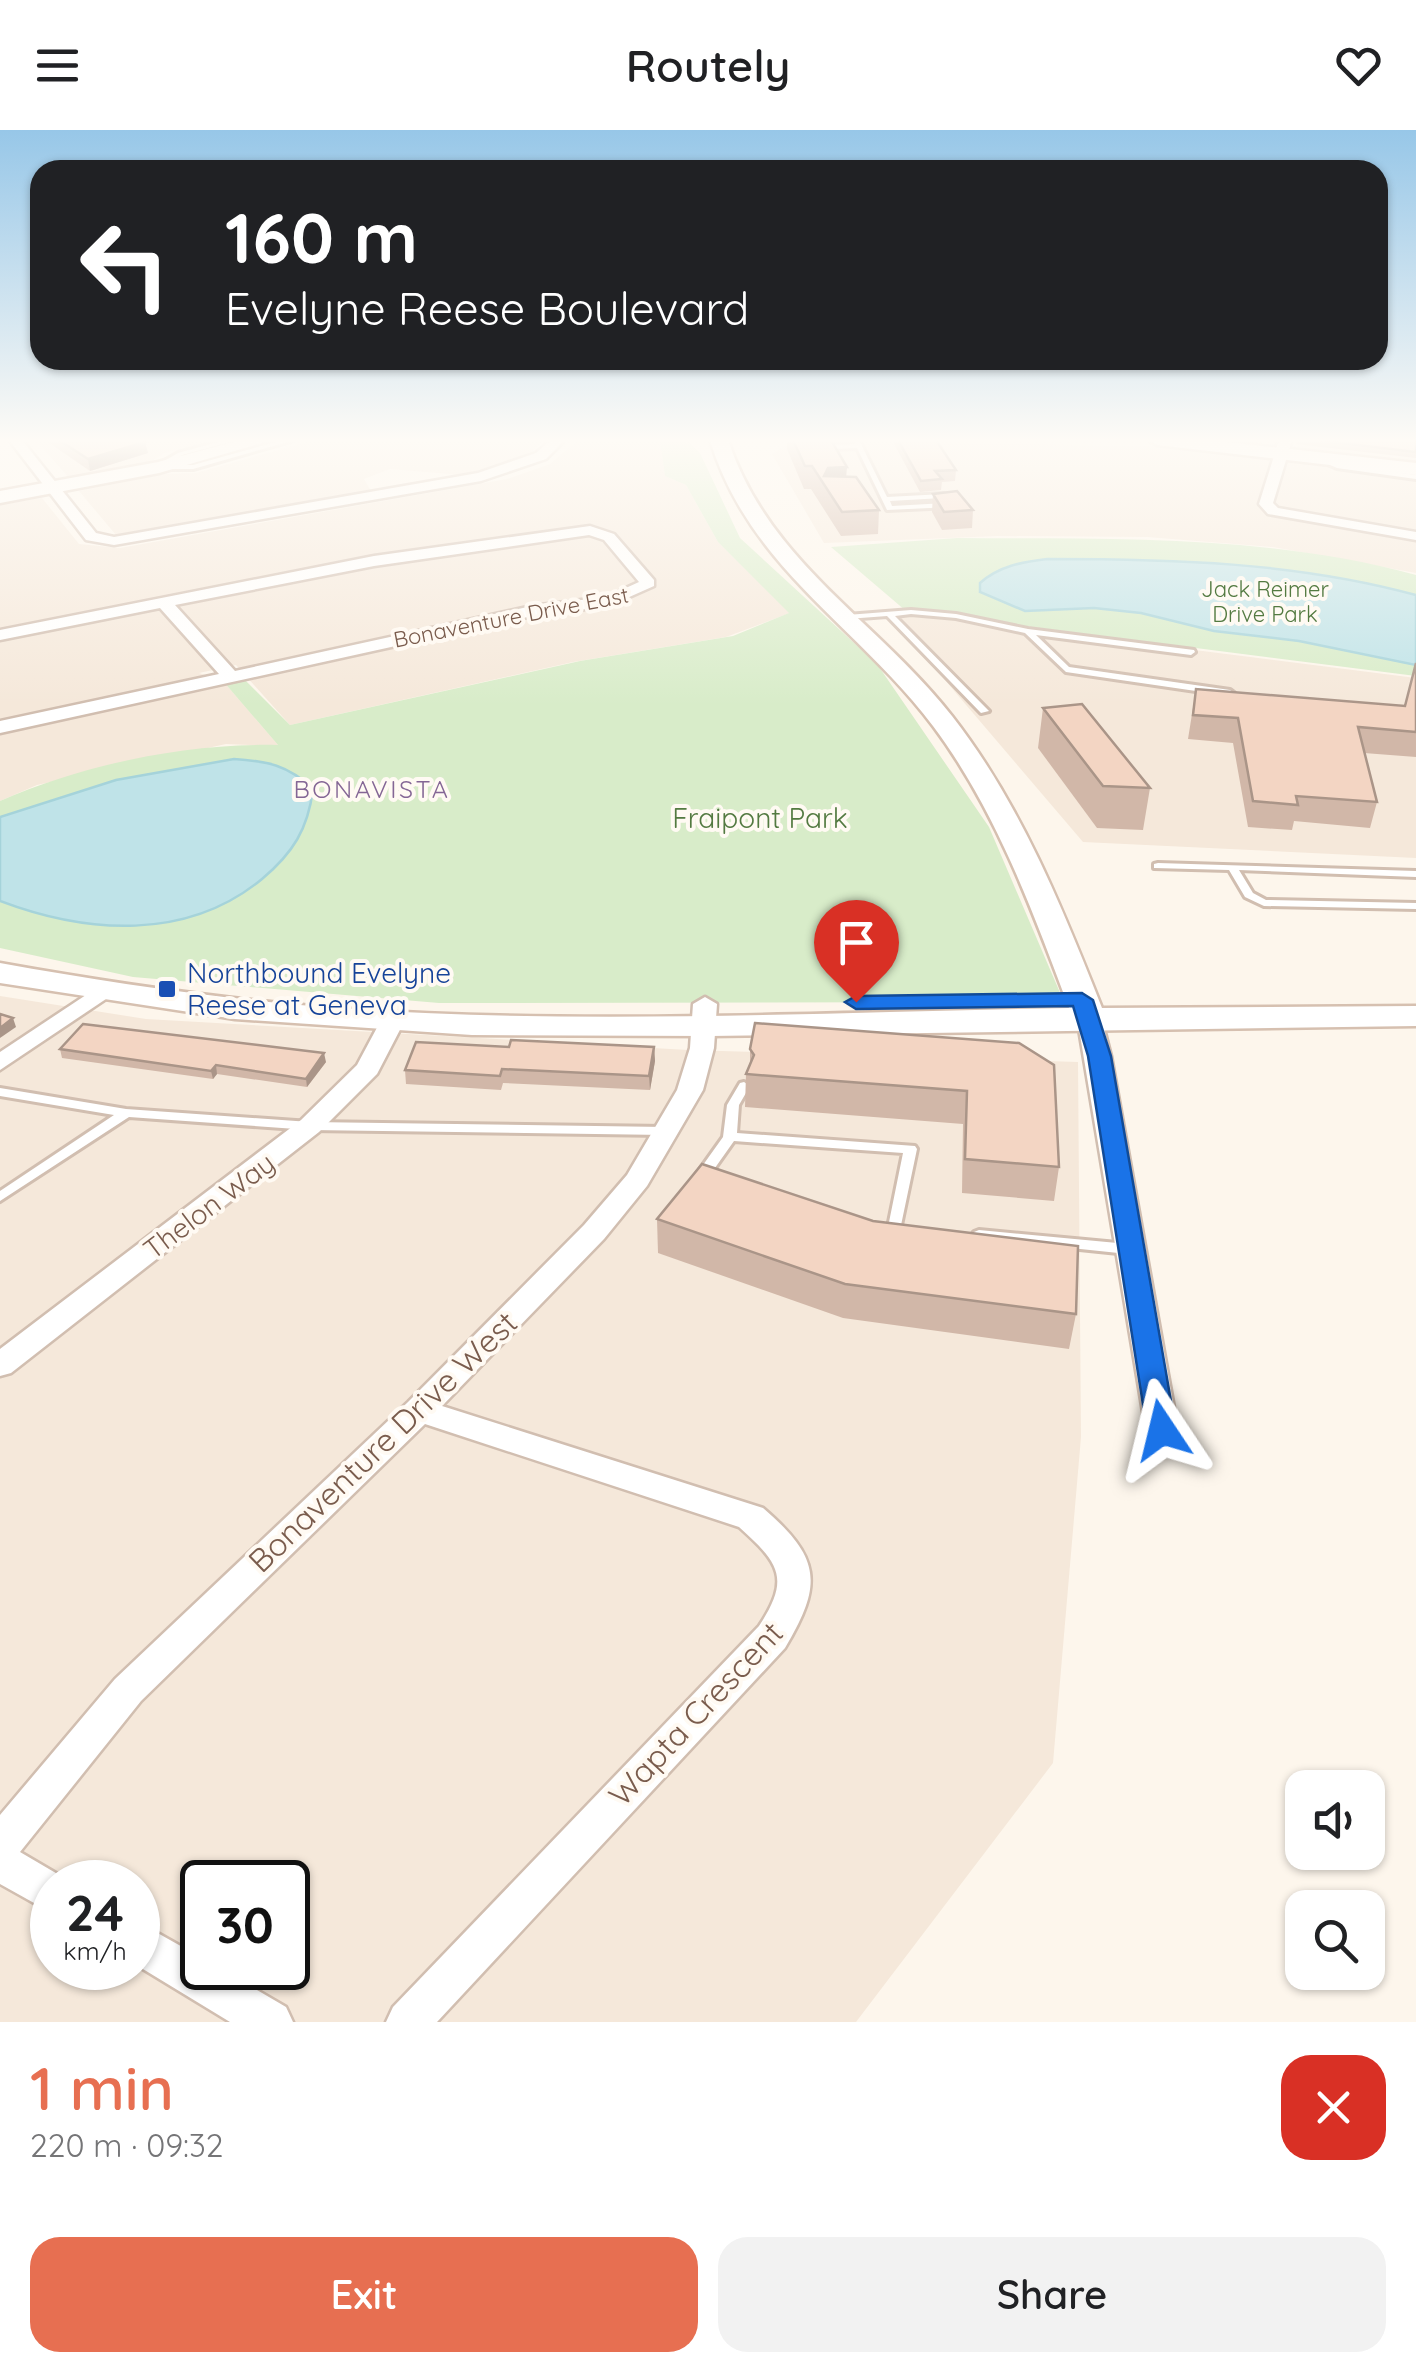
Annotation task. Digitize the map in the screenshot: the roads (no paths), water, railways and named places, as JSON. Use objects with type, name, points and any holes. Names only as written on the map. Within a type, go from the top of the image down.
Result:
[{"type":"street","points":[[85,528],[92,537],[114,542],[191,528]]},
{"type":"street","points":[[759,528],[944,722],[1006,820],[1085,1008],[1100,1056],[1162,1430]]},
{"type":"street","points":[[1370,528],[1416,536]]},
{"type":"street","name":"Bonaventure Drive East","points":[[0,634],[487,542],[590,530],[609,537],[648,583],[637,593],[609,600],[532,611],[0,727]]},
{"type":"street","points":[[164,603],[230,676]]},
{"type":"street","points":[[0,974],[98,994],[231,1012],[392,1022],[1085,1008],[1416,993]]},
{"type":"street","points":[[0,1063],[98,994]]},
{"type":"street","points":[[1085,1008],[1416,1016]]},
{"type":"street","name":"Bonaventure Drive West","points":[[0,1845],[128,1690],[419,1410],[594,1232],[637,1180],[690,1090],[704,1016]]},
{"type":"street","name":"Thelon Way","points":[[0,1365],[310,1126],[368,1069],[392,1022]]},
{"type":"street","name":"Wapta Crescent","points":[[408,2022],[772,1638],[794,1604],[796,1575],[784,1546],[751,1517],[419,1410]]},
{"type":"street","points":[[0,1862],[30,1879]]},
{"type":"street","points":[[160,1956],[271,2022]]},
{"type":"lane","points":[[888,614],[984,711]]},
{"type":"lane","points":[[846,616],[956,616],[1028,631],[1192,652]]},
{"type":"lane","points":[[1028,631],[1066,669],[1238,694]]},
{"type":"lane","points":[[1158,866],[1416,874]]},
{"type":"lane","points":[[1232,867],[1249,895],[1264,903],[1416,906]]},
{"type":"lane","points":[[688,1189],[702,1177],[730,1137],[733,1105],[744,1086]]},
{"type":"lane","points":[[0,1092],[126,1113],[310,1126],[665,1130]]},
{"type":"lane","points":[[0,1197],[126,1113]]},
{"type":"lane","points":[[730,1137],[910,1149],[895,1226]]},
{"type":"lane","points":[[702,1177],[719,1181]]},
{"type":"lane","points":[[876,1222],[914,1228]]},
{"type":"lane","points":[[954,1232],[1131,1249]]},
{"type":"water","points":[[1047,559],[1140,560],[1279,569],[1416,595],[1416,665],[1299,641],[1214,631],[1141,613],[1094,608],[1025,611],[980,592],[980,583],[1003,569]]},
{"type":"water","points":[[234,759],[276,766],[295,774],[313,789],[303,828],[290,850],[262,879],[233,899],[202,913],[136,926],[67,920],[0,901],[0,817],[116,780]]},
{"type":"place","name":"Northbound Evelyne Reese at Geneva","points":[[167,989]]},
{"type":"district","name":"BONAVISTA","points":[[372,789]]},
{"type":"park label","name":"Jack Reimer Drive Park","points":[[1265,602]]},
{"type":"park label","name":"Fraipont Park","points":[[760,818]]}]
